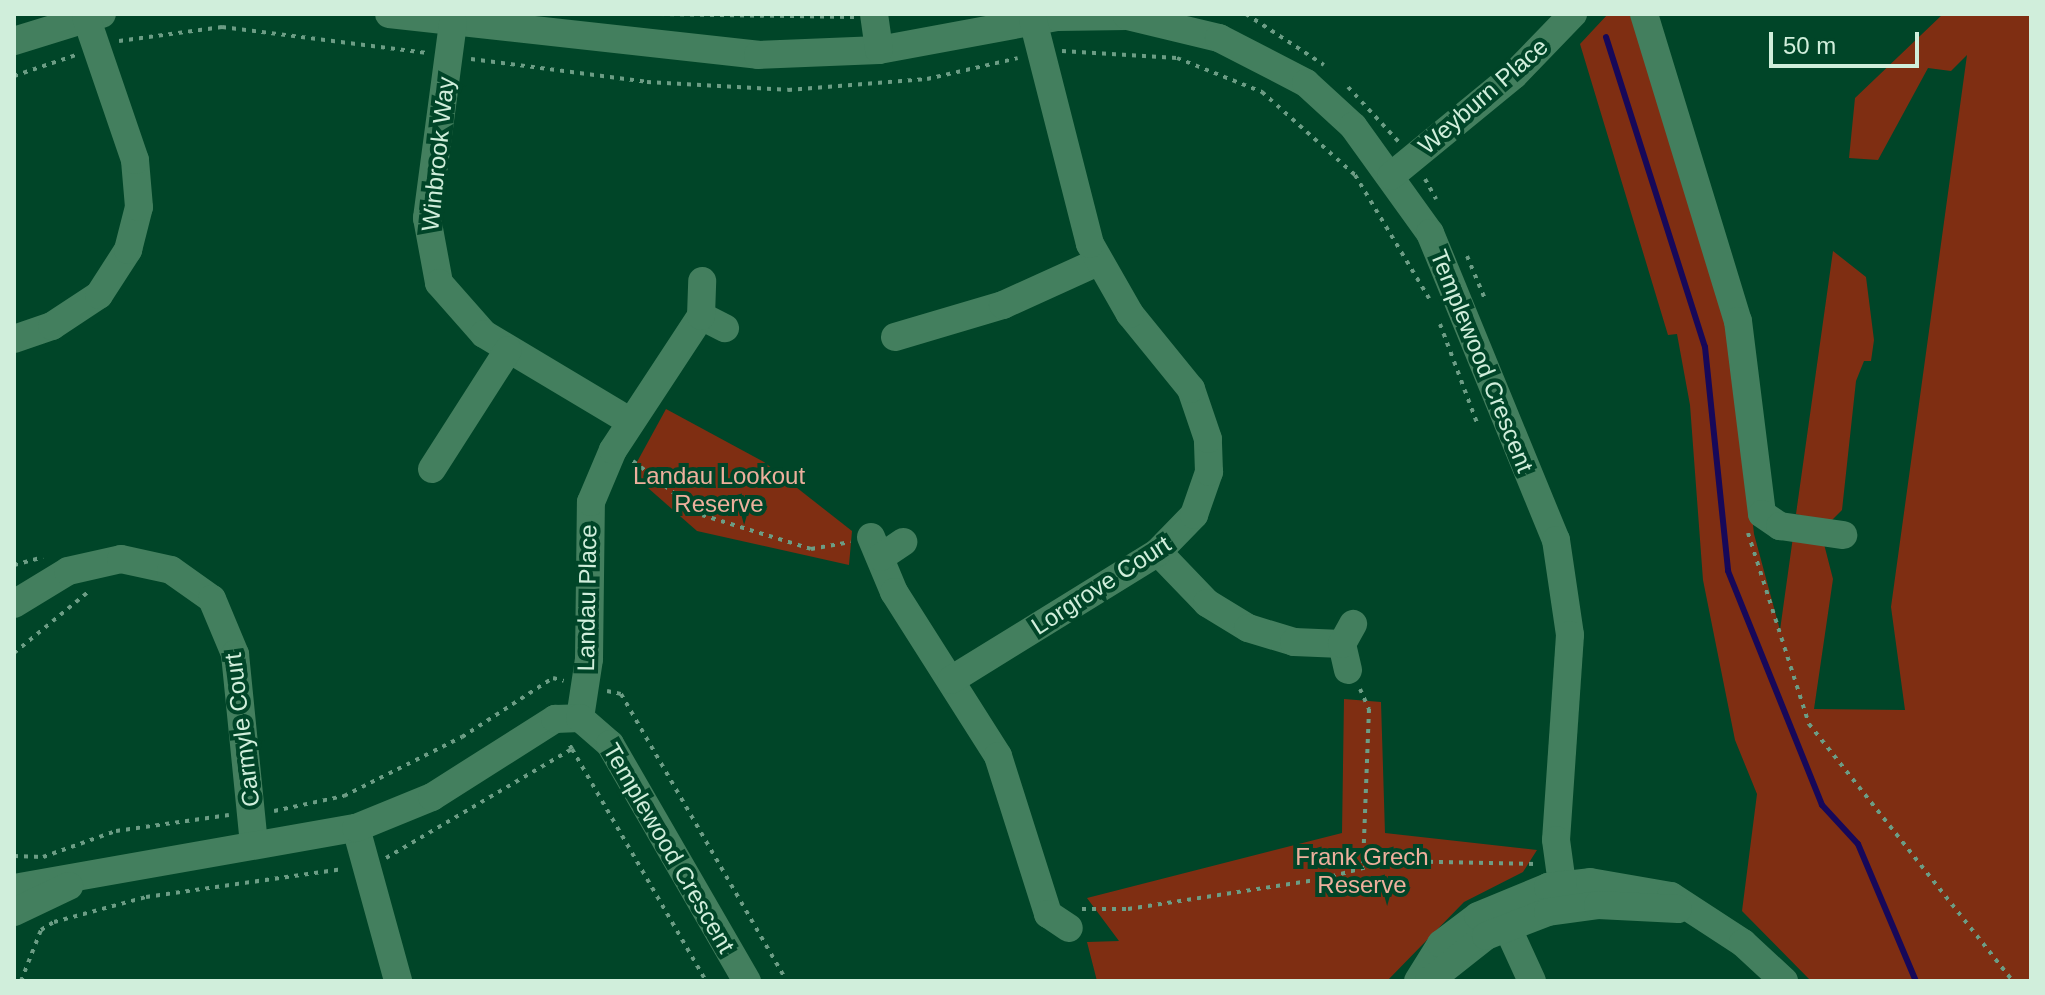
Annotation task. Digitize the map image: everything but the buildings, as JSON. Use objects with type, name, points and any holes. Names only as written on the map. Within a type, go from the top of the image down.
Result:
[{"type":"street","name":"Templewood Crescent","points":[[389,14],[719,53],[879,50],[1033,21],[1127,15],[1219,38],[1267,60],[1353,126],[1391,176],[1444,260],[1560,555],[1570,655],[1558,799],[1566,884]]},
{"type":"street","points":[[874,14],[879,50]]},
{"type":"street","name":"Weyburn Place","points":[[1391,176],[1514,75],[1573,14]]},
{"type":"street","points":[[1644,14],[1738,321],[1762,514],[1780,526],[1843,535]]},
{"type":"street","points":[[14,41],[94,16],[86,57],[135,160],[139,207],[128,250],[99,295],[52,326],[14,339]]},
{"type":"street","name":"Lorgrove Court","points":[[951,680],[1158,552],[1200,502],[1208,439],[1183,376],[1098,262],[1056,55],[1033,21]]},
{"type":"street","name":"Winbrook Way","points":[[453,23],[427,218],[432,264],[462,317],[508,350],[631,422]]},
{"type":"street","points":[[895,337],[1003,305],[1098,262]]},
{"type":"street","name":"Landau Place","points":[[580,718],[590,632],[587,520],[613,450],[631,422],[713,322],[702,281]]},
{"type":"street","points":[[432,469],[508,350]]},
{"type":"street","points":[[885,546],[894,592],[951,680],[1010,782],[1048,922]]},
{"type":"street","points":[[1158,552],[1207,603],[1248,628],[1294,642],[1348,646]]},
{"type":"street","name":"Carmyle Court","points":[[14,604],[68,571],[121,559],[171,570],[212,599],[235,654],[254,845]]},
{"type":"street","name":"Templewood Crescent","points":[[580,718],[610,744],[747,981]]},
{"type":"street","points":[[14,888],[356,828],[432,797],[555,719],[580,718]]},
{"type":"street","points":[[356,828],[398,981]]},
{"type":"street","points":[[14,912],[92,876]]},
{"type":"street","points":[[1418,981],[1447,938],[1503,916],[1566,884],[1683,909],[1743,943],[1784,981]]},
{"type":"street","points":[[1429,981],[1503,916]]},
{"type":"street","points":[[1503,916],[1532,981]]},
{"type":"path","points":[[660,14],[874,14]]},
{"type":"path","points":[[14,76],[222,27],[647,82],[788,90],[927,79],[1056,55],[1177,58],[1262,92],[1355,175],[1431,302]]},
{"type":"path","points":[[1437,316],[1477,423]]},
{"type":"path","points":[[613,450],[702,515],[811,549],[885,546]]},
{"type":"path","points":[[14,565],[60,552]]},
{"type":"path","points":[[14,653],[98,585]]},
{"type":"path","points":[[1348,646],[1369,709],[1363,866]]},
{"type":"path","points":[[572,749],[706,981]]},
{"type":"path","points":[[269,796],[270,811]]},
{"type":"path","points":[[227,801],[229,815]]},
{"type":"path","points":[[1048,922],[1363,866],[1437,858],[1566,884]]},
{"type":"green space","points":[[1608,14],[1630,14],[1732,334],[1754,534],[1780,630],[1793,537],[1824,544],[1833,579],[1814,709],[1905,710],[1891,607],[1967,55],[1951,71],[1928,68],[1878,160],[1849,158],[1855,98],[1943,14],[2031,14],[2031,981],[1811,981],[1742,911],[1757,794],[1735,740],[1703,580],[1690,405],[1677,334],[1668,335],[1580,44]]},
{"type":"green space","points":[[1833,251],[1866,277],[1874,340],[1871,361],[1864,361],[1856,381],[1842,510],[1829,523],[1796,514]]},
{"type":"green space","name":"Landau Lookout Reserve","points":[[666,409],[764,462],[852,531],[849,565],[697,531],[631,473]]},
{"type":"green space","name":"Frank Grech Reserve","points":[[1344,699],[1381,702],[1385,833],[1537,850],[1523,872],[1464,902],[1387,981],[1097,981],[1087,942],[1119,941],[1087,898],[1342,833]]},
{"type":"waterway","points":[[1606,37],[1705,347],[1728,571],[1822,805],[1858,844],[1916,981]]}]
